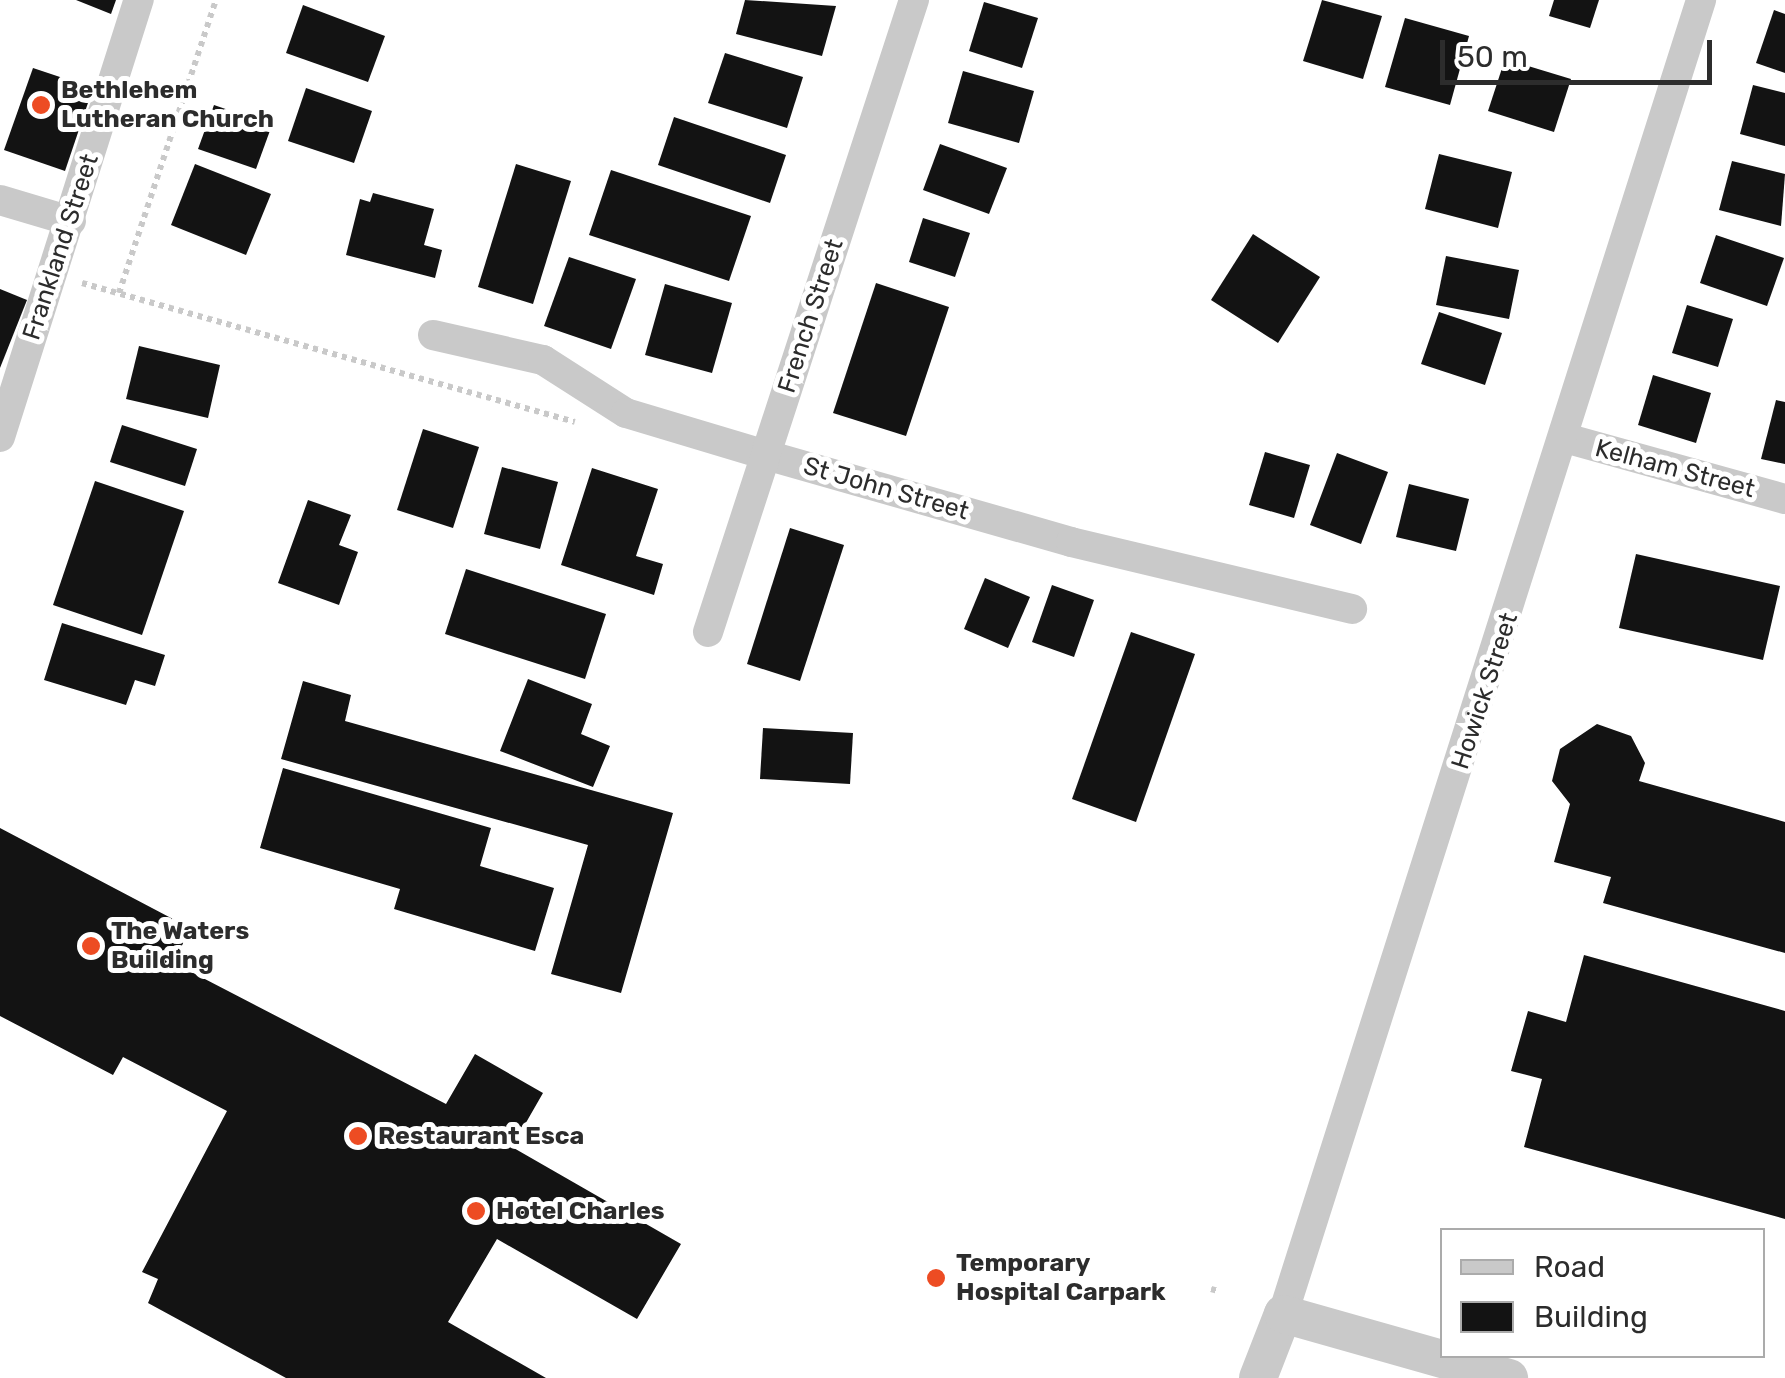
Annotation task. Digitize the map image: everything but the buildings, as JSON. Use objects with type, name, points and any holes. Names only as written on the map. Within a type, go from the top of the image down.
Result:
[{"type":"street","name":"Frankland Street","points":[[0,437],[138,0]]},
{"type":"street","name":"French Street","points":[[708,632],[914,0]]},
{"type":"street","name":"Howick Street","points":[[1258,1378],[1283,1314],[1702,0]]},
{"type":"street","points":[[0,200],[71,222]]},
{"type":"street","name":"St John Street","points":[[433,335],[542,360],[626,413],[766,455],[1071,542],[1352,609]]},
{"type":"street","name":"Kelham Street","points":[[1565,438],[1785,499]]},
{"type":"street","points":[[1283,1314],[1508,1378]]},
{"type":"path","points":[[120,294],[216,0]]},
{"type":"path","points":[[52,275],[589,426]]},
{"type":"place","name":"Bethlehem Lutheran Church","points":[[41,105]]},
{"type":"place","name":"The Waters Building","points":[[91,946]]},
{"type":"place","name":"Restaurant Esca","points":[[358,1136]]},
{"type":"place","name":"Hotel Charles","points":[[476,1211]]},
{"type":"place","name":"Temporary Hospital Carpark","points":[[936,1278]]}]
